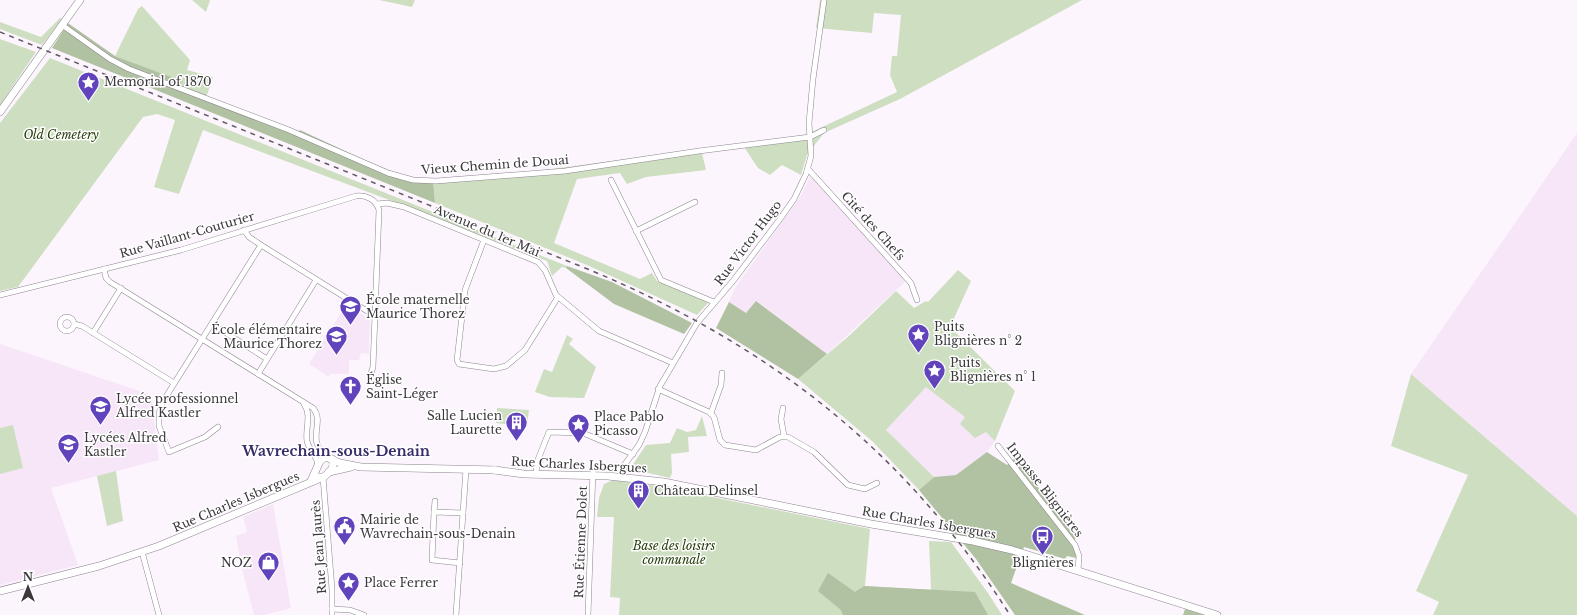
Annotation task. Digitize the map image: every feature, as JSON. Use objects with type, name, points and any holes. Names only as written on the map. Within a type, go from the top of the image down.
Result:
[{"type":"main road","points":[[0,112],[79,1]]},
{"type":"main road","points":[[330,458],[334,466],[329,472],[320,473],[321,459],[330,458]]},
{"type":"main road","name":"Rue Charles Isbergues","points":[[330,458],[361,467]]},
{"type":"main road","name":"Rue Charles Isbergues","points":[[329,472],[361,467],[466,469],[622,475],[664,482],[879,526],[988,544],[1217,615]]},
{"type":"main road","name":"Rue Charles Isbergues","points":[[0,591],[89,568],[170,542],[311,481],[320,473]]},
{"type":"street","name":"Rue Victor Hugo","points":[[622,475],[625,464],[633,454],[645,432],[658,389],[700,318],[733,281],[783,215],[799,190],[808,170],[811,156],[809,126],[812,79],[824,0]]},
{"type":"street","name":"Vieux Chemin de Douai","points":[[62,26],[114,62],[284,128],[381,170],[422,181],[565,171],[699,151],[810,138],[824,130]]},
{"type":"street","name":"Cité des Chefs","points":[[808,170],[910,283],[917,300]]},
{"type":"street","points":[[611,180],[660,280],[714,302]]},
{"type":"street","name":"Rue Vaillant-Couturier","points":[[0,296],[181,250],[356,196],[368,197],[377,204]]},
{"type":"street","points":[[636,231],[695,202]]},
{"type":"street","name":"Avenue du 1er Mai","points":[[377,204],[387,203],[404,206],[540,263],[558,297],[602,334],[673,363]]},
{"type":"street","points":[[370,376],[373,367],[379,210],[377,204]]},
{"type":"street","points":[[244,230],[248,237],[375,316]]},
{"type":"street","points":[[484,240],[465,290],[457,360],[459,364],[494,369],[506,366],[525,350],[558,297]]},
{"type":"street","points":[[218,427],[205,437],[169,452],[159,429],[158,419],[162,403],[261,245]]},
{"type":"street","points":[[104,269],[108,280],[316,411],[316,445],[321,452],[330,458]]},
{"type":"street","points":[[258,374],[316,280]]},
{"type":"street","points":[[93,333],[121,288]]},
{"type":"street","points":[[74,324],[81,325],[174,383]]},
{"type":"street","points":[[212,324],[267,359]]},
{"type":"street","points":[[722,373],[721,385],[711,414],[721,442],[728,446],[756,450],[784,436],[795,440],[814,452],[848,485],[865,489],[877,483]]},
{"type":"street","points":[[658,389],[711,414]]},
{"type":"street","name":"Rue Jean Jaurès","points":[[303,402],[308,413],[308,444],[316,456],[320,473],[325,485],[332,612]]},
{"type":"street","points":[[783,408],[782,419],[784,436]]},
{"type":"street","points":[[536,472],[548,434],[551,432],[583,433],[633,454]]},
{"type":"street","name":"Impasse Blignières","points":[[998,446],[1075,545],[1079,556],[1078,571]]},
{"type":"street","points":[[456,615],[466,469]]},
{"type":"street","name":"Rue Étienne Dolet","points":[[588,615],[593,473]]},
{"type":"street","points":[[434,501],[432,560],[460,563]]},
{"type":"street","points":[[434,512],[463,513]]},
{"type":"street","points":[[142,552],[159,615]]},
{"type":"street","points":[[332,612],[350,610],[364,615]]},
{"type":"shaded area","points":[[1577,133],[1577,516],[1411,374]]},
{"type":"shaded area","points":[[810,176],[907,280],[827,354],[757,301],[746,313],[729,302],[735,288],[802,194]]},
{"type":"shaded area","points":[[346,305],[370,319],[369,354],[361,353],[359,360],[349,360],[349,374],[330,374],[329,377],[309,364]]},
{"type":"shaded area","name":"Lycées Alfred Kastler","points":[[0,344],[151,395],[159,460],[51,488],[78,565],[0,585]]},
{"type":"shaded area","points":[[926,387],[986,431],[995,441],[987,452],[956,475],[934,477],[886,430]]},
{"type":"shaded area","points":[[273,504],[291,608],[264,615],[254,615],[242,569],[236,536],[247,532],[243,517]]},
{"type":"green space","points":[[192,0],[210,0],[206,12]]},
{"type":"green space","points":[[379,0],[415,0],[412,7]]},
{"type":"green space","points":[[820,0],[1082,0],[900,99],[824,133],[807,155],[801,175],[782,165],[770,175],[758,168],[742,144],[801,137],[897,92],[890,75],[892,56],[897,56],[901,15],[874,13],[872,33],[816,28]]},
{"type":"green space","points":[[142,6],[190,60],[187,70],[213,77],[207,95],[180,85],[181,81],[115,56],[138,9]]},
{"type":"green space","points":[[60,18],[62,19],[42,45],[0,29],[0,22],[41,37]]},
{"type":"green space","points":[[68,23],[115,56],[182,81],[180,85],[207,95],[205,100],[296,134],[300,130],[373,164],[409,178],[433,180],[435,203],[52,48]]},
{"type":"green space","points":[[0,39],[36,52],[0,105]]},
{"type":"green space","name":"Old Cemetery","points":[[50,58],[567,266],[566,268],[562,267],[552,276],[547,261],[203,130],[179,194],[154,187],[175,120],[157,114],[143,117],[18,287],[0,291],[0,123]]},
{"type":"green space","points":[[701,149],[706,170],[646,177],[627,184],[620,173],[577,179],[554,243],[640,279],[652,273],[657,281],[703,299],[708,303],[697,315],[587,265],[435,203],[433,180],[537,171]]},
{"type":"green space","points":[[567,266],[612,282],[692,323],[684,334],[614,304],[566,268]]},
{"type":"green space","points":[[958,270],[971,281],[950,327],[1015,391],[995,441],[986,432],[975,438],[960,424],[965,417],[926,387],[886,430],[934,477],[919,490],[872,441],[798,379],[850,335],[896,291],[914,308],[926,301],[928,302]]},
{"type":"green space","points":[[756,301],[827,354],[798,379],[716,328],[729,302],[746,313]]},
{"type":"green space","points":[[567,335],[573,339],[569,344],[596,367],[584,398],[550,397],[535,392],[544,369],[552,372]]},
{"type":"green space","points":[[1411,374],[1577,516],[1577,615],[1433,615],[1439,602],[1416,591],[1468,475],[1391,446]]},
{"type":"green space","points":[[497,408],[529,410],[527,427],[496,423]]},
{"type":"green space","points":[[702,416],[707,436],[688,437],[689,452],[671,454],[672,473],[670,478],[635,470],[632,466],[646,445],[670,443],[677,428],[687,432],[696,430]]},
{"type":"green space","points":[[13,425],[23,468],[0,474],[0,428]]},
{"type":"green space","points":[[987,452],[1007,465],[1016,457],[1075,537],[1076,558],[1067,556],[1065,559],[1024,547],[1011,583],[1085,615],[1015,615],[976,559],[919,490],[934,477],[956,475]]},
{"type":"green space","points":[[116,471],[123,521],[107,526],[97,476]]},
{"type":"green space","name":"Base des loisirs communale","points":[[613,480],[664,487],[870,529],[865,586],[931,590],[929,541],[951,542],[1002,615],[619,615],[620,598],[610,597],[614,517],[597,517],[599,498],[604,484]]},
{"type":"green space","points":[[828,573],[855,592],[864,586],[975,592],[988,615],[843,615],[841,610],[818,591]]},
{"type":"green space","points":[[1185,609],[1204,615],[1183,615]]},
{"type":"railway","points":[[0,32],[590,270],[655,300],[716,332],[774,369],[828,409],[878,453],[925,502],[969,556],[1010,615]]},
{"type":"place","name":"Memorial of 1870","points":[[89,102]]},
{"type":"place","name":"École maternelle Maurice Thorez","points":[[351,326]]},
{"type":"place","name":"Puits Blignières n° 2","points":[[918,354]]},
{"type":"place","name":"École élémentaire Maurice Thorez","points":[[337,356]]},
{"type":"place","name":"Puits Blignières n° 1","points":[[934,390]]},
{"type":"place","name":"Église Saint-Léger","points":[[351,406]]},
{"type":"place","name":"Lycée professionnel Alfred Kastler","points":[[100,426]]},
{"type":"place","name":"Salle Lucien Laurette","points":[[517,442]]},
{"type":"place","name":"Place Pablo Picasso","points":[[578,444]]},
{"type":"place","name":"Lycées Alfred Kastler","points":[[69,464]]},
{"type":"place","name":"Château Delinsel","points":[[638,510]]},
{"type":"place","name":"Mairie de Wavrechain-sous-Denain","points":[[344,546]]},
{"type":"place","name":"Blignières","points":[[1043,556]]},
{"type":"place","name":"NOZ","points":[[268,582]]},
{"type":"place","name":"Place Ferrer","points":[[348,602]]},
{"type":"district","name":"Wavrechain-sous-Denain","points":[[336,451]]}]
